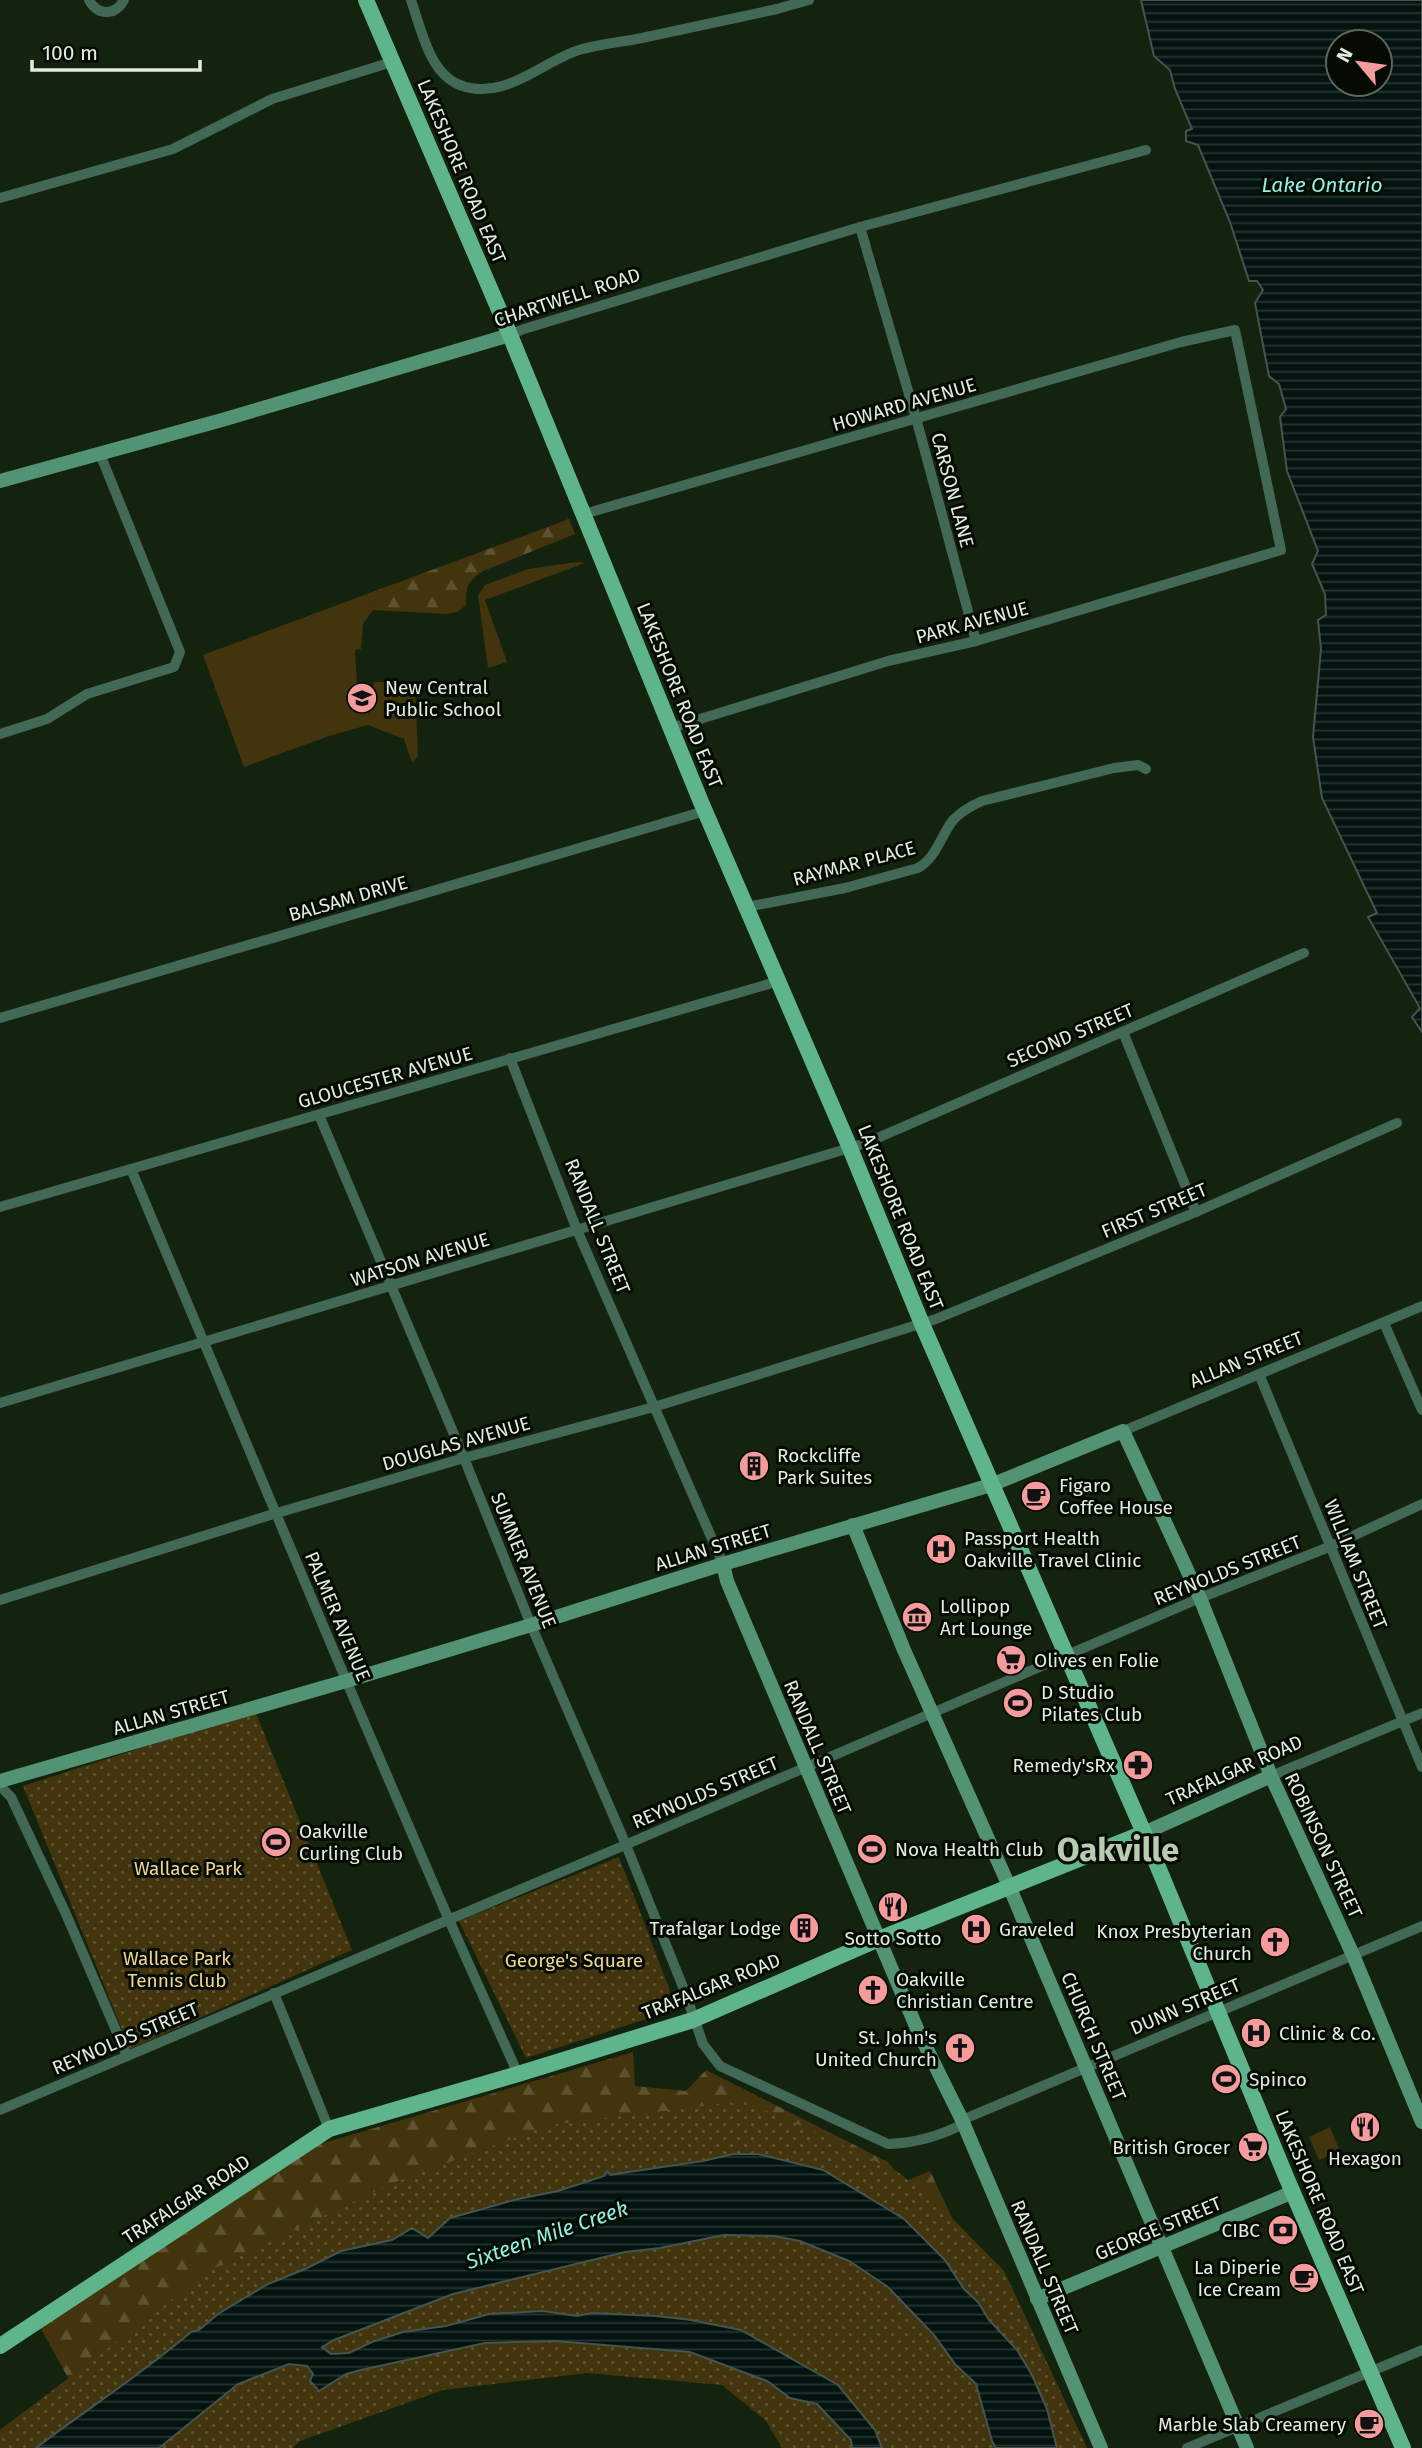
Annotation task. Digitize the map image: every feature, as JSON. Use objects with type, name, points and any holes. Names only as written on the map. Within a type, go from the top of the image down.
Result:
[{"type":"main road","name":"LAKESHORE ROAD EAST","points":[[366,0],[510,335],[705,811],[850,1148],[922,1324],[1144,1833],[1216,2011],[1404,2448]]},
{"type":"main road","name":"TRAFALGAR ROAD","points":[[0,2346],[329,2129],[693,2020],[879,1939],[1144,1833]]},
{"type":"street","points":[[89,0],[96,9],[107,13],[118,9],[124,0]]},
{"type":"street","points":[[411,0],[429,51],[438,65],[458,84],[483,89],[511,83],[578,51],[778,9],[809,0]]},
{"type":"street","points":[[0,198],[173,149],[272,99],[392,62]]},
{"type":"street","name":"CHARTWELL ROAD","points":[[0,481],[222,420],[510,335],[860,227],[1146,150]]},
{"type":"street","name":"CARSON LANE","points":[[860,227],[916,418],[976,641]]},
{"type":"street","name":"HOWARD AVENUE","points":[[584,514],[1181,342],[1235,330],[1281,550]]},
{"type":"street","points":[[0,734],[47,719],[87,694],[174,667],[180,652],[100,454]]},
{"type":"street","name":"PARK AVENUE","points":[[671,728],[888,662],[976,641],[1281,550]]},
{"type":"street","name":"RAYMAR PLACE","points":[[747,906],[845,888],[918,868],[934,855],[953,820],[968,807],[982,801],[1114,768],[1138,765],[1146,769]]},
{"type":"street","name":"BALSAM DRIVE","points":[[0,1018],[705,811]]},
{"type":"street","name":"SECOND STREET","points":[[850,1148],[1304,953]]},
{"type":"street","name":"GLOUCESTER AVENUE","points":[[0,1207],[779,981]]},
{"type":"street","points":[[1122,1032],[1195,1212]]},
{"type":"street","name":"RANDALL STREET","points":[[510,1058],[577,1230],[723,1564],[727,1581],[918,2031],[962,2122],[1101,2448]]},
{"type":"street","name":"SUMNER AVENUE","points":[[319,1115],[464,1458],[531,1625],[626,1845],[685,1992],[693,2020]]},
{"type":"street","name":"FIRST STREET","points":[[922,1324],[1195,1212],[1397,1123]]},
{"type":"street","name":"WATSON AVENUE","points":[[0,1403],[850,1148]]},
{"type":"street","name":"PALMER AVENUE","points":[[131,1168],[346,1681],[518,2074]]},
{"type":"street","name":"ALLAN STREET","points":[[0,1784],[991,1485],[1422,1306]]},
{"type":"street","points":[[1384,1323],[1422,1409]]},
{"type":"street","name":"DOUGLAS AVENUE","points":[[0,1600],[276,1513],[464,1458],[654,1407],[922,1324]]},
{"type":"street","name":"WILLIAM STREET","points":[[1259,1374],[1422,1767]]},
{"type":"street","name":"ROBINSON STREET","points":[[1123,1431],[1200,1598],[1270,1776],[1353,1955],[1422,2122]]},
{"type":"street","name":"REYNOLDS STREET","points":[[0,2110],[1200,1598],[1329,1547],[1422,1504]]},
{"type":"street","name":"CHURCH STREET","points":[[853,1525],[1247,2448]]},
{"type":"street","name":"TRAFALGAR ROAD","points":[[1144,1833],[1270,1776],[1422,1713]]},
{"type":"street","points":[[0,1784],[11,1797],[61,1902],[127,2056]]},
{"type":"street","name":"DUNN STREET","points":[[693,2020],[703,2044],[720,2066],[888,2144],[902,2144],[928,2138],[1216,2011],[1422,1926]]},
{"type":"street","points":[[274,1993],[329,2129]]},
{"type":"street","name":"GEORGE STREET","points":[[1037,2299],[1293,2192]]},
{"type":"street","points":[[1187,2448],[1422,2350]]},
{"type":"green space","points":[[569,519],[575,534],[483,571],[468,585],[466,605],[457,612],[446,614],[373,610],[367,594]]},
{"type":"green space","points":[[585,563],[485,600],[507,662],[488,668],[478,595],[485,585],[528,569]]},
{"type":"green space","points":[[367,594],[373,610],[363,624],[361,649],[355,650],[357,688],[373,687],[374,682],[406,682],[415,685],[418,756],[412,763],[404,739],[368,725],[244,767],[203,655]]},
{"type":"green space","name":"Wallace Park","points":[[255,1711],[352,1950],[130,2049],[23,1786]]},
{"type":"green space","name":"George's Square","points":[[619,1857],[677,2009],[526,2058],[459,1921]]},
{"type":"green space","points":[[633,2052],[635,2086],[686,2091],[706,2070],[888,2162],[904,2182],[930,2171],[989,2296],[988,2343],[77,2394],[40,2327],[313,2146]]},
{"type":"green space","points":[[743,2101],[898,2172],[949,2215],[1004,2271],[1087,2448],[782,2448],[766,2421],[722,2385],[587,2373],[443,2390],[300,2441],[292,2448],[0,2448],[0,2430],[211,2270],[395,2182],[550,2125]]},
{"type":"green space","points":[[1330,2127],[1340,2151],[1319,2160],[1309,2137]]},
{"type":"water","name":"Lake Ontario","points":[[1141,0],[1422,0],[1422,1032],[1412,1017],[1420,1008],[1368,917],[1377,913],[1322,798],[1313,737],[1321,649],[1318,620],[1326,615],[1325,594],[1312,564],[1318,551],[1287,471],[1280,417],[1286,409],[1279,384],[1269,376],[1255,303],[1263,290],[1257,281],[1249,281],[1230,222],[1198,145],[1186,141],[1186,131],[1192,129],[1170,70],[1154,56]]},
{"type":"water","name":"Sixteen Mile Creek","points":[[733,2154],[758,2154],[823,2170],[904,2219],[945,2260],[964,2289],[1017,2350],[1047,2409],[1057,2448],[996,2448],[976,2384],[955,2364],[934,2335],[888,2287],[849,2261],[800,2241],[774,2236],[724,2235],[625,2252],[453,2294],[322,2347],[331,2354],[349,2353],[403,2332],[446,2326],[489,2314],[543,2311],[577,2316],[592,2313],[691,2320],[741,2330],[838,2385],[875,2430],[882,2448],[852,2448],[851,2440],[817,2404],[790,2398],[767,2381],[690,2352],[555,2341],[485,2343],[346,2374],[319,2391],[310,2381],[313,2374],[307,2366],[289,2364],[238,2384],[159,2448],[36,2448],[218,2314],[268,2284],[341,2251],[392,2240],[412,2228],[428,2238],[450,2218],[558,2191],[604,2176],[607,2171],[611,2175]]},
{"type":"place","name":"New Central Public School","points":[[362,698]]},
{"type":"place","name":"Rockcliffe Park Suites","points":[[754,1466]]},
{"type":"place","name":"Figaro Coffee House","points":[[1036,1496]]},
{"type":"place","name":"Passport Health Oakville Travel Clinic","points":[[941,1549]]},
{"type":"place","name":"Lollipop Art Lounge","points":[[917,1617]]},
{"type":"place","name":"Olives en Folie","points":[[1011,1660]]},
{"type":"place","name":"D Studio Pilates Club","points":[[1018,1703]]},
{"type":"place","name":"Remedy'sRx","points":[[1138,1765]]},
{"type":"place","name":"Oakville Curling Club","points":[[276,1842]]},
{"type":"place","name":"Nova Health Club","points":[[872,1849]]},
{"type":"place","name":"Sotto Sotto","points":[[893,1907]]},
{"type":"place","name":"Trafalgar Lodge","points":[[804,1928]]},
{"type":"place","name":"Graveled","points":[[976,1929]]},
{"type":"place","name":"Knox Presbyterian Church","points":[[1275,1942]]},
{"type":"place","name":"Oakville Christian Centre","points":[[873,1990]]},
{"type":"place","name":"Clinic & Co.","points":[[1256,2033]]},
{"type":"place","name":"St. John's United Church","points":[[960,2048]]},
{"type":"place","name":"Spinco","points":[[1226,2079]]},
{"type":"place","name":"Hexagon","points":[[1365,2127]]},
{"type":"place","name":"British Grocer","points":[[1253,2147]]},
{"type":"place","name":"CIBC","points":[[1283,2230]]},
{"type":"place","name":"La Diperie Ice Cream","points":[[1304,2278]]},
{"type":"place","name":"Marble Slab Creamery","points":[[1369,2424]]},
{"type":"district","name":"Oakville","points":[[1118,1849]]},
{"type":"park label","name":"Wallace Park Tennis Club","points":[[177,1969]]}]
